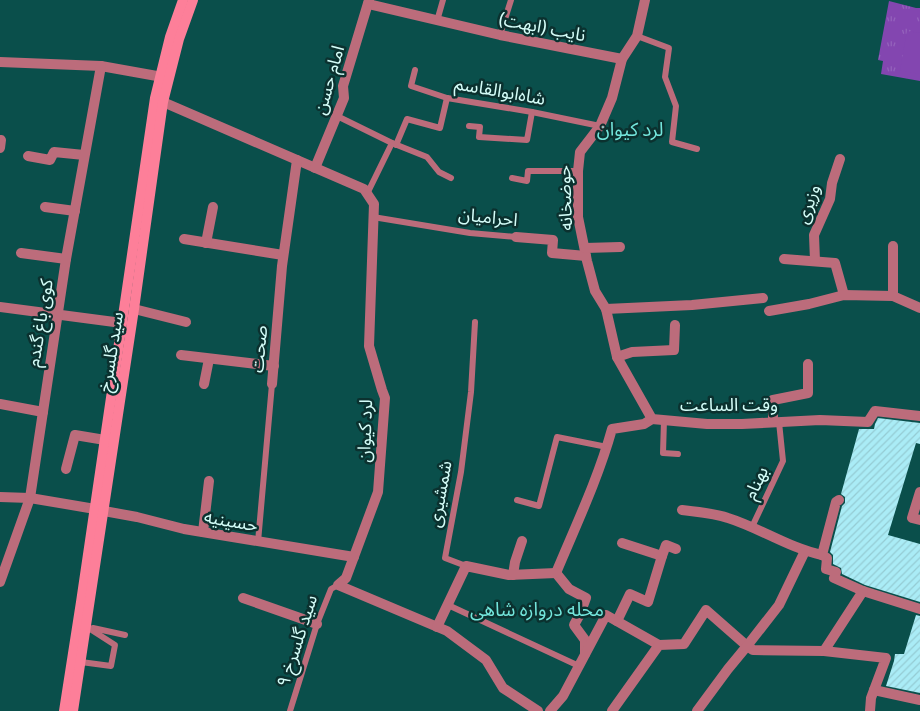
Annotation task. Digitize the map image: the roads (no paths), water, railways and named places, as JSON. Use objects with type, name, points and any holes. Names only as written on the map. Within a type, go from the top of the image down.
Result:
[{"type":"main road","name":"سید گلسرخ","points":[[100,510],[105,440],[122,323],[170,37],[183,0]]},
{"type":"main road","name":"سید گلسرخ","points":[[164,77],[193,0]]},
{"type":"main road","name":"سید گلسرخ","points":[[64,711],[76,661],[134,309],[159,100]]},
{"type":"main road","name":"سید گلسرخ","points":[[73,711],[76,661]]},
{"type":"street","points":[[637,36],[645,0]]},
{"type":"street","name":"نایب (ابهت)","points":[[369,2],[437,21],[622,59]]},
{"type":"street","name":"امام حسن","points":[[315,168],[344,98],[343,86],[369,2]]},
{"type":"street","name":"حوضخانه","points":[[606,309],[595,291],[578,217],[580,152],[600,126],[612,98],[622,59],[637,36]]},
{"type":"street","points":[[0,62],[101,66],[164,77]]},
{"type":"street","name":"کوی باغ گندم","points":[[0,582],[30,498],[66,259],[101,66]]},
{"type":"street","points":[[159,100],[364,190],[367,194]]},
{"type":"street","points":[[28,156],[50,160],[54,152],[84,155]]},
{"type":"street","name":"وزیری","points":[[815,261],[814,235],[830,199],[832,183],[840,159]]},
{"type":"street","name":"صحت","points":[[272,384],[283,255],[297,160]]},
{"type":"street","name":"لرد کیوان","points":[[338,585],[346,578],[378,492],[385,398],[369,346],[374,204],[367,194]]},
{"type":"street","points":[[46,207],[75,211]]},
{"type":"street","points":[[206,243],[213,207]]},
{"type":"street","name":"احرامیان","points":[[516,237],[553,240],[552,253],[585,252]]},
{"type":"street","points":[[184,239],[283,255]]},
{"type":"street","points":[[893,246],[893,296]]},
{"type":"street","points":[[585,252],[620,247]]},
{"type":"street","points":[[21,253],[66,259]]},
{"type":"street","points":[[784,259],[835,264],[844,295]]},
{"type":"street","points":[[769,311],[844,295],[893,296],[920,308]]},
{"type":"street","points":[[585,655],[584,640],[574,625],[586,598],[569,589],[556,573],[594,484],[612,429],[644,424],[652,419],[617,357],[606,309],[675,310],[763,298]]},
{"type":"street","points":[[0,307],[122,323]]},
{"type":"street","points":[[134,309],[186,322]]},
{"type":"street","points":[[617,357],[632,352],[674,350],[675,325]]},
{"type":"street","points":[[181,355],[274,366]]},
{"type":"street","points":[[204,384],[209,359]]},
{"type":"street","points":[[776,422],[773,400],[808,393],[808,364]]},
{"type":"street","points":[[0,404],[43,412]]},
{"type":"street","name":"وقت الساعت","points":[[652,419],[707,424],[820,420],[868,422],[875,411],[920,416]]},
{"type":"street","points":[[66,468],[75,435],[105,440]]},
{"type":"street","points":[[203,532],[208,482]]},
{"type":"street","points":[[920,492],[912,518],[920,520]]},
{"type":"street","name":"حسینیه","points":[[0,497],[30,498],[137,517],[184,529],[354,557]]},
{"type":"street","points":[[822,555],[836,502],[839,500]]},
{"type":"street","points":[[682,510],[726,517],[805,551],[822,555],[827,558],[826,569],[836,572],[834,578],[863,591],[920,609]]},
{"type":"street","points":[[513,575],[522,541]]},
{"type":"street","points":[[622,543],[662,556]]},
{"type":"street","points":[[616,621],[630,594],[648,602],[666,545],[676,549]]},
{"type":"street","points":[[697,711],[779,605],[805,551]]},
{"type":"street","points":[[437,627],[466,566]]},
{"type":"street","name":"شمشیری","points":[[466,566],[509,575],[556,573]]},
{"type":"street","points":[[338,585],[447,631],[486,660],[503,688],[538,711]]},
{"type":"street","points":[[824,651],[863,591]]},
{"type":"street","points":[[244,598],[317,624]]},
{"type":"street","points":[[550,711],[563,696],[606,615],[659,645],[684,644],[706,610],[754,650],[824,651],[886,658],[871,698],[870,711]]},
{"type":"street","points":[[612,711],[659,645]]},
{"type":"street","points":[[874,690],[920,700]]},
{"type":"lane","points":[[437,21],[443,0]]},
{"type":"lane","points":[[500,35],[510,0]]},
{"type":"lane","points":[[637,36],[669,48],[665,77],[676,106],[672,142],[697,149]]},
{"type":"lane","name":"شاه‌ابوالقاسم","points":[[415,70],[411,86],[447,98],[532,112],[600,126]]},
{"type":"lane","points":[[367,194],[407,119],[440,128],[447,98]]},
{"type":"lane","points":[[469,126],[480,127],[479,137],[527,140],[532,112]]},
{"type":"lane","points":[[337,116],[394,144],[427,157],[439,172],[452,178]]},
{"type":"lane","points":[[512,178],[527,181],[528,171],[578,171]]},
{"type":"lane","name":"احرامیان","points":[[373,217],[470,233],[516,237]]},
{"type":"lane","name":"شمشیری","points":[[466,566],[445,558],[461,472],[472,392],[475,322]]},
{"type":"lane","name":"صحت","points":[[258,542],[272,384]]},
{"type":"lane","points":[[664,420],[663,453],[678,454]]},
{"type":"lane","name":"بهنام","points":[[752,527],[783,462],[776,422]]},
{"type":"lane","points":[[517,500],[539,506],[557,437],[607,447]]},
{"type":"lane","name":"سید گلسرخ ۹","points":[[290,711],[317,624],[331,589],[338,585]]},
{"type":"lane","points":[[448,605],[579,666]]},
{"type":"lane","points":[[82,626],[125,635]]},
{"type":"lane","points":[[76,661],[111,666],[115,645],[82,626]]},
{"type":"district","name":"لرد کیوان","points":[[630,129]]},
{"type":"district","name":"محله دروازه شاهی","points":[[537,609]]}]
